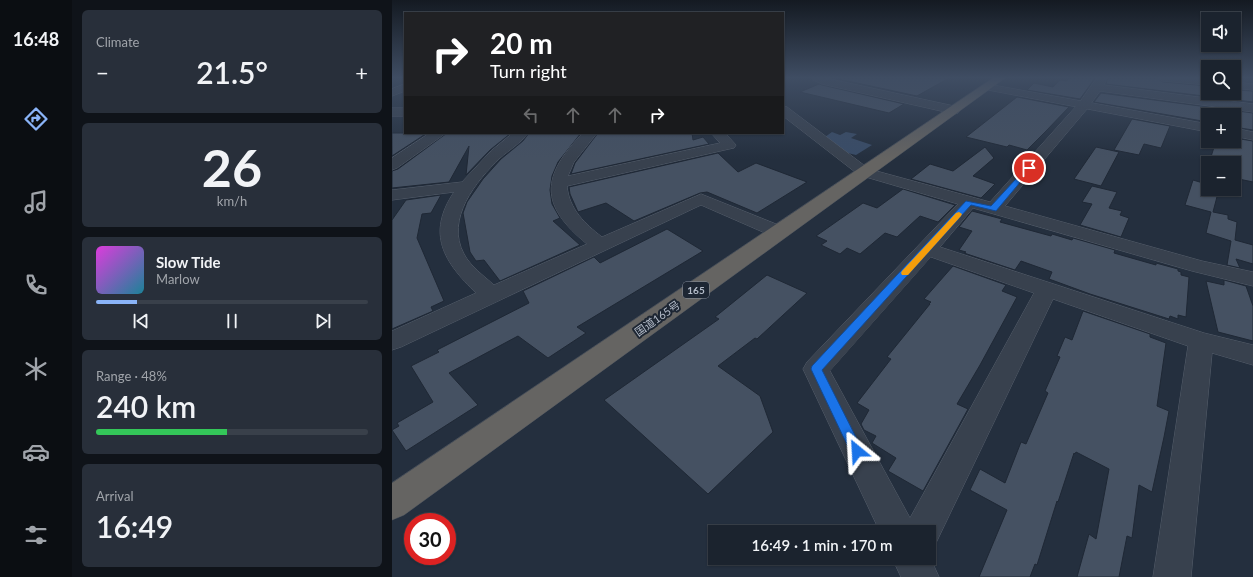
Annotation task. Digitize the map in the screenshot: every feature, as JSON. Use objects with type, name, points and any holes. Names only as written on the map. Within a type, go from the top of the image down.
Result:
[{"type":"highway","name":"国道165号","points":[[392,503],[962,105]]},
{"type":"street","points":[[931,105],[954,110]]},
{"type":"street","points":[[1079,105],[1201,127]]},
{"type":"street","points":[[1227,105],[1253,108]]},
{"type":"street","points":[[993,209],[1083,106]]},
{"type":"street","points":[[784,111],[864,172],[1199,267],[1253,279]]},
{"type":"street","points":[[392,112],[404,112]]},
{"type":"street","points":[[1241,133],[1253,136]]},
{"type":"street","points":[[392,165],[438,134]]},
{"type":"street","points":[[492,295],[466,270],[455,256],[450,246],[448,235],[455,205],[468,186],[490,160],[520,134]]},
{"type":"street","points":[[589,134],[568,156],[562,169],[559,183],[562,201],[571,218],[600,245]]},
{"type":"street","points":[[559,183],[729,145],[719,134]]},
{"type":"street","points":[[392,195],[468,186]]},
{"type":"street","points":[[392,342],[702,199],[779,232]]},
{"type":"street","points":[[894,525],[816,369],[969,203]]},
{"type":"street","points":[[927,249],[1200,341],[1253,355]]},
{"type":"street","points":[[926,525],[1047,289]]},
{"type":"street","points":[[1172,577],[1200,341]]},
{"type":"street","points":[[914,565],[920,577]]},
{"type":"water","points":[[832,132],[840,135],[846,132],[857,134],[851,138],[872,145],[856,155],[839,151],[825,137]]},
{"type":"building","points":[[855,105],[902,105],[889,113]]},
{"type":"building","points":[[1007,105],[1058,105],[1069,107],[1027,150],[1009,145],[1007,147],[966,137]]},
{"type":"building","points":[[1111,105],[1192,105],[1215,108],[1201,108],[1201,121]]},
{"type":"building","points":[[1241,111],[1253,113],[1253,130],[1241,128]]},
{"type":"building","points":[[1132,119],[1170,126],[1161,148],[1144,144],[1139,155],[1114,150]]},
{"type":"building","points":[[392,133],[425,134],[392,156]]},
{"type":"building","points":[[446,134],[510,134],[490,150],[466,175],[469,146],[449,182],[392,188],[392,171],[398,169]]},
{"type":"building","points":[[528,134],[580,134],[558,162],[552,176],[550,190],[552,204],[560,218],[553,221],[580,245],[500,281],[484,260],[476,261],[470,252],[463,213],[467,202],[483,179],[501,159],[523,141]]},
{"type":"building","points":[[597,134],[692,134],[693,140],[703,137],[709,144],[571,174],[575,163]]},
{"type":"building","points":[[1241,139],[1253,141],[1253,182],[1241,179],[1241,156],[1211,156],[1214,148],[1241,148]]},
{"type":"building","points":[[985,147],[994,158],[973,176],[995,184],[981,198],[911,179],[930,164],[953,171]]},
{"type":"building","points":[[1096,147],[1119,152],[1101,186],[1074,179]]},
{"type":"building","points":[[718,153],[738,172],[756,163],[807,182],[757,213],[707,192],[700,193],[634,221],[606,203],[578,212],[570,194],[569,187]]},
{"type":"building","points":[[1193,180],[1201,182],[1201,196],[1217,196],[1213,212],[1228,215],[1228,219],[1237,222],[1235,240],[1253,245],[1253,264],[1236,259],[1240,268],[1227,265],[1231,241],[1206,233],[1211,212],[1185,205]]},
{"type":"building","points":[[1092,186],[1117,192],[1109,208],[1122,211],[1120,215],[1129,218],[1121,237],[1080,225],[1092,204],[1082,202]]},
{"type":"building","points":[[903,189],[955,205],[938,222],[920,216],[897,237],[885,233],[860,254],[847,248],[840,254],[821,245],[827,241],[816,236],[863,203],[877,208]]},
{"type":"building","points":[[441,195],[431,213],[422,214],[417,238],[444,301],[431,307],[433,311],[392,329],[392,220],[406,200]]},
{"type":"building","points":[[972,211],[1002,219],[1000,222],[1051,236],[1052,234],[1072,240],[1073,238],[1115,250],[1114,253],[1156,265],[1156,263],[1178,269],[1178,271],[1181,272],[1181,275],[1189,277],[1186,317],[1178,315],[1178,319],[1170,316],[1169,319],[1090,294],[1049,279],[1052,272],[1021,261],[1015,270],[964,253],[966,252],[959,250],[972,231],[959,227]]},
{"type":"building","points":[[667,229],[703,251],[577,327],[586,333],[548,358],[518,336],[449,373],[478,405],[406,451],[392,430],[399,426],[397,423],[433,402],[411,366],[439,352],[437,350],[529,303],[523,291],[594,257],[600,263]]},
{"type":"building","points":[[953,266],[1006,285],[1002,291],[1017,297],[957,404],[968,409],[923,491],[888,471],[896,458],[872,443],[876,436],[864,430],[861,424],[869,410],[857,403],[891,359],[887,357],[930,304],[931,302],[924,299]]},
{"type":"building","points":[[767,275],[807,293],[757,339],[755,338],[718,366],[760,396],[773,432],[708,494],[604,400],[719,319],[715,317]]},
{"type":"building","points":[[1224,280],[1246,286],[1253,306],[1253,341],[1218,332],[1206,281],[1224,285]]},
{"type":"building","points":[[1083,311],[1150,334],[1150,337],[1166,343],[1157,406],[1169,411],[1164,437],[1152,492],[1139,485],[1132,538],[1127,536],[1119,577],[1077,577],[1089,534],[1096,539],[1109,469],[1076,452],[1075,454],[1074,453],[1058,502],[1057,501],[1037,565],[1035,564],[1030,577],[979,577],[1007,510],[970,490],[980,469],[1005,483],[1021,442],[1026,444],[1048,393],[1045,391],[1060,357],[1057,356],[1065,337],[1072,340]]},
{"type":"slow traffic","points":[[905,273],[959,214]]},
{"type":"route","points":[[857,451],[816,369],[969,203],[993,209],[1029,168]]}]
